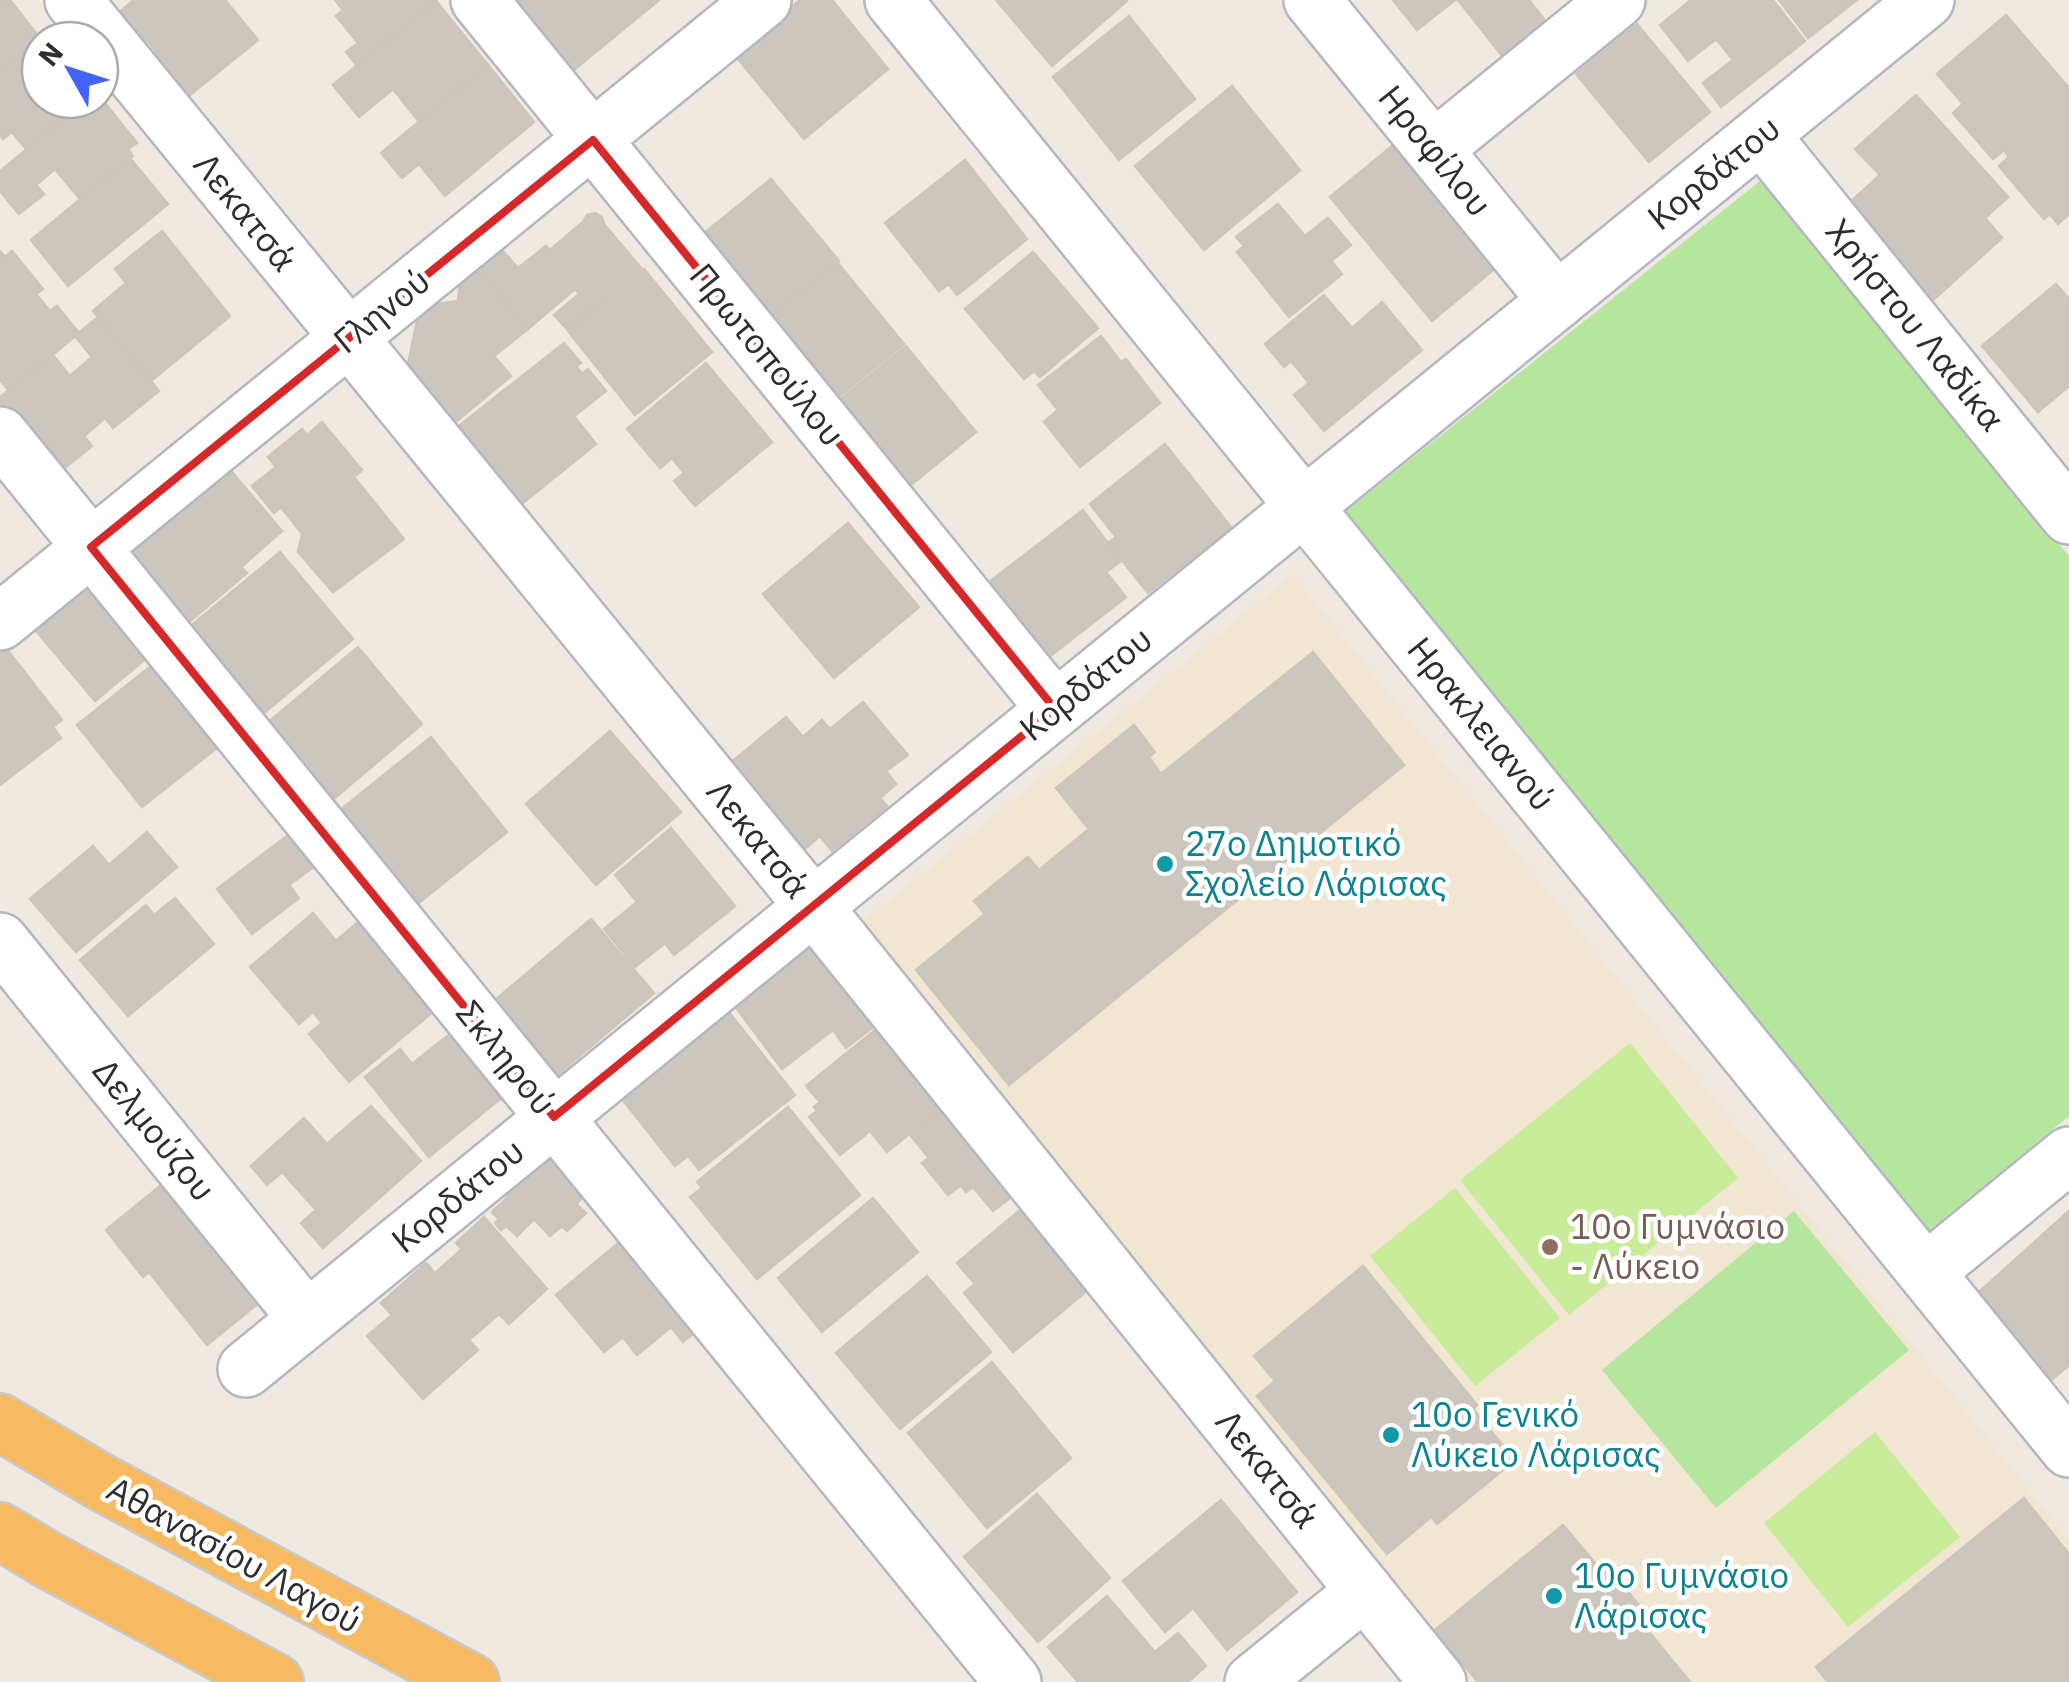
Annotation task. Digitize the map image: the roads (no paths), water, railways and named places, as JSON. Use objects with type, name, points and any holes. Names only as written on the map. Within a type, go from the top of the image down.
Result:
[{"type":"highway","name":"Αθανασίου Λαγού","points":[[0,1422],[99,1481],[471,1682]]},
{"type":"highway","points":[[0,1531],[275,1682]]},
{"type":"street","name":"Λεκατσά","points":[[72,0],[814,906],[1438,1682]]},
{"type":"street","name":"Πρωτοπούλου","points":[[479,0],[1055,709]]},
{"type":"street","name":"Γληνού","points":[[0,622],[764,0]]},
{"type":"street","name":"Ηρακλειανού","points":[[893,0],[2069,1448]]},
{"type":"street","name":"Ηροφίλου","points":[[1312,0],[1557,302]]},
{"type":"street","points":[[1434,150],[1617,0]]},
{"type":"street","name":"Κορδάτου","points":[[246,1369],[1926,0]]},
{"type":"street","name":"Χρήστου Λαδίκα","points":[[1760,135],[2067,510]]},
{"type":"street","name":"Σκληρού","points":[[0,435],[1012,1682]]},
{"type":"street","name":"Δελμούζου","points":[[0,940],[307,1319]]},
{"type":"street","points":[[1926,1272],[2069,1155]]},
{"type":"street","points":[[1253,1682],[1365,1591]]},
{"type":"place","name":"27ο Δημοτικό Σχολείο Λάρισας","points":[[1165,864]]},
{"type":"place","name":"10ο Γυμνάσιο - Λύκειο","points":[[1550,1247]]},
{"type":"place","name":"10ο Γενικό Λύκειο Λάρισας","points":[[1391,1435]]},
{"type":"place","name":"10o Γυμνάσιο Λάρισας","points":[[1554,1596]]}]
